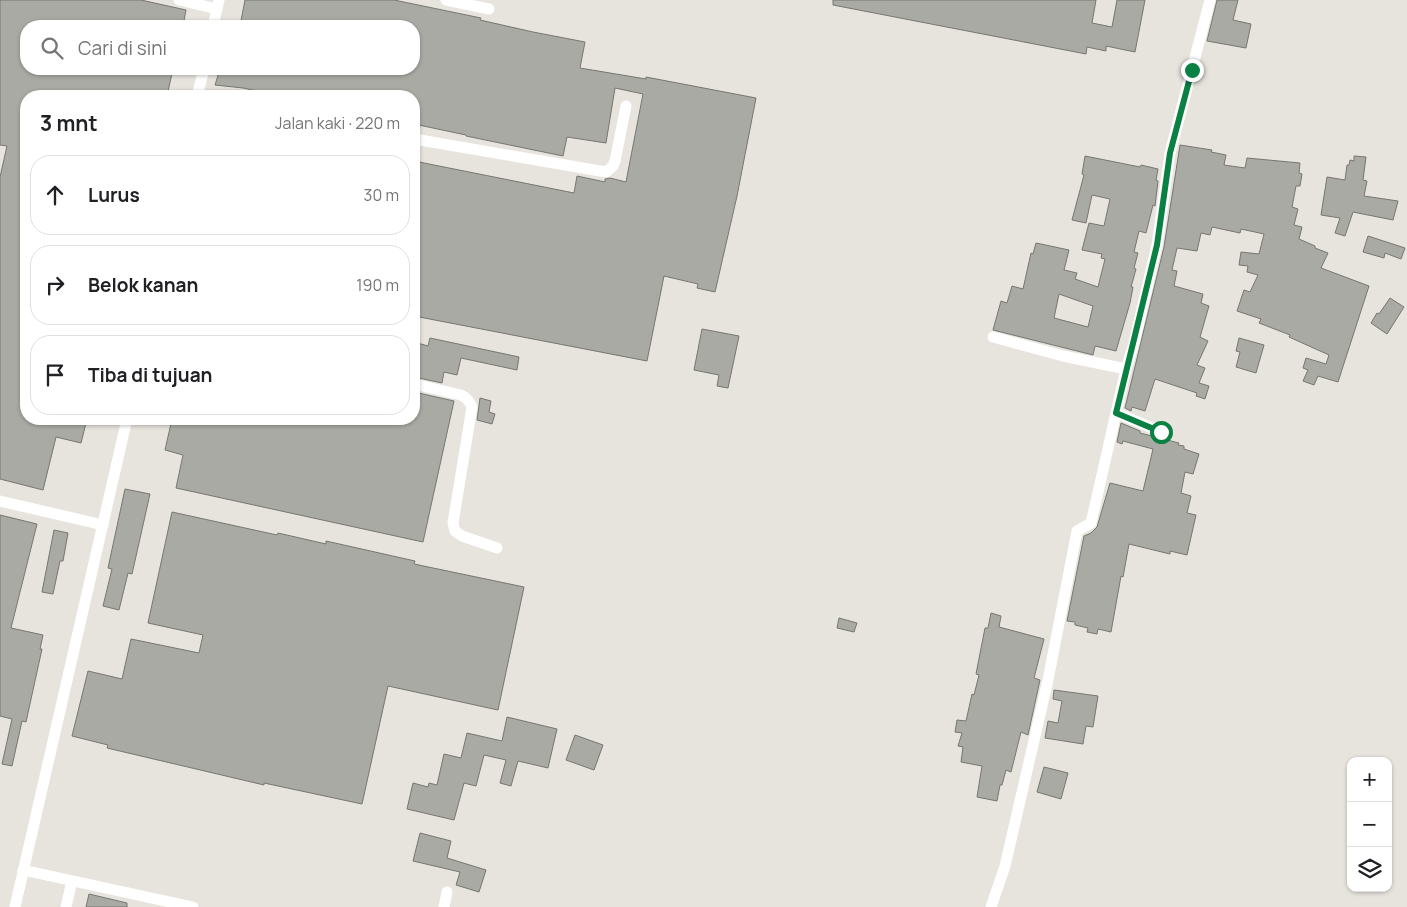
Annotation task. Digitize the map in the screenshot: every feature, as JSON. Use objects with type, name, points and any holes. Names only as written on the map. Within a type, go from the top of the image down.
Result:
[{"type":"street","points":[[179,0],[218,5],[215,20]]},
{"type":"street","points":[[446,0],[489,9]]},
{"type":"street","points":[[991,907],[1005,866],[1048,680],[1077,531],[1091,523],[1126,369],[1157,245],[1170,153],[1210,0]]},
{"type":"street","points":[[199,90],[202,75]]},
{"type":"street","points":[[420,141],[606,172],[616,161],[626,106]]},
{"type":"street","points":[[993,337],[1063,356],[1126,369]]},
{"type":"street","points":[[420,385],[461,395],[467,398],[472,407],[453,522],[455,530],[462,536],[497,548]]},
{"type":"street","points":[[1116,413],[1161,432]]},
{"type":"street","points":[[15,907],[126,425]]},
{"type":"street","points":[[0,500],[103,526]]},
{"type":"street","points":[[23,870],[193,907]]},
{"type":"street","points":[[66,907],[72,881]]},
{"type":"street","points":[[444,907],[448,892]]},
{"type":"building","points":[[0,0],[141,0],[186,10],[184,20],[20,20],[20,75],[172,75],[168,90],[20,90],[20,425],[86,425],[81,443],[56,437],[43,490],[0,479],[0,177],[7,146],[0,145]]},
{"type":"building","points":[[245,0],[394,0],[585,42],[580,68],[646,79],[646,77],[756,98],[737,196],[715,292],[697,288],[698,284],[664,276],[647,361],[420,317],[420,162],[574,193],[577,176],[605,182],[605,179],[610,178],[626,182],[643,94],[615,88],[606,143],[567,137],[563,156],[420,125],[420,90],[252,90],[215,85],[218,75],[420,75],[420,20],[241,20]]},
{"type":"building","points":[[833,0],[1096,0],[1092,23],[1112,27],[1117,0],[1145,0],[1135,52],[1106,46],[1106,51],[1087,47],[1086,54],[833,5]]},
{"type":"building","points":[[1217,0],[1238,0],[1233,20],[1251,24],[1246,48],[1207,41]]},
{"type":"building","points":[[1180,145],[1212,150],[1211,152],[1226,155],[1224,165],[1245,168],[1247,158],[1300,163],[1299,173],[1302,174],[1300,186],[1296,186],[1292,207],[1298,209],[1294,225],[1302,227],[1299,239],[1328,253],[1321,268],[1369,286],[1338,382],[1318,376],[1314,385],[1303,381],[1308,370],[1303,368],[1306,358],[1326,364],[1329,355],[1289,337],[1290,335],[1259,323],[1261,319],[1237,311],[1244,290],[1250,292],[1258,275],[1247,272],[1248,266],[1239,265],[1241,252],[1259,254],[1264,234],[1241,229],[1240,233],[1212,227],[1210,235],[1201,233],[1197,251],[1177,248],[1172,270],[1177,271],[1174,286],[1203,294],[1201,303],[1209,306],[1200,337],[1208,341],[1197,365],[1205,368],[1199,383],[1209,386],[1205,399],[1196,396],[1197,393],[1155,379],[1145,411],[1132,407],[1131,411],[1125,408],[1164,247]]},
{"type":"building","points":[[1085,156],[1158,169],[1155,206],[1153,205],[1146,233],[1139,231],[1134,252],[1138,253],[1134,268],[1136,269],[1131,287],[1133,287],[1130,303],[1116,351],[1095,346],[1093,355],[993,330],[1001,301],[1007,303],[1012,286],[1023,289],[1031,253],[1033,254],[1036,243],[1069,250],[1064,270],[1077,273],[1075,279],[1098,287],[1105,259],[1101,258],[1102,254],[1082,250],[1089,223],[1104,226],[1110,199],[1092,195],[1086,223],[1072,220],[1084,175],[1082,174]],"holes":[[[1059,294],[1093,306],[1088,327],[1054,318]]]},
{"type":"building","points":[[1354,156],[1366,157],[1363,180],[1367,181],[1364,196],[1398,201],[1393,220],[1353,212],[1345,236],[1335,233],[1340,218],[1321,215],[1327,177],[1345,180],[1347,165],[1349,165],[1350,160],[1354,161]]},
{"type":"building","points":[[1368,236],[1405,248],[1401,259],[1385,253],[1384,258],[1363,252]]},
{"type":"building","points":[[1390,298],[1404,307],[1387,334],[1371,323]]},
{"type":"building","points":[[702,329],[739,336],[728,388],[717,386],[719,375],[694,370]]},
{"type":"building","points":[[430,338],[519,357],[517,370],[461,358],[457,375],[444,372],[442,383],[420,378],[420,344],[428,346]]},
{"type":"building","points":[[1239,338],[1264,345],[1256,373],[1236,367],[1240,352],[1236,351]]},
{"type":"building","points":[[420,393],[454,401],[423,542],[176,488],[183,455],[165,450],[171,425],[420,425]]},
{"type":"building","points":[[480,398],[491,401],[489,412],[495,414],[492,424],[477,420]]},
{"type":"building","points":[[1121,423],[1140,431],[1140,433],[1179,443],[1178,445],[1184,446],[1184,449],[1199,454],[1193,474],[1185,472],[1181,493],[1191,496],[1187,513],[1196,515],[1187,555],[1170,551],[1170,554],[1129,544],[1111,632],[1098,629],[1097,634],[1087,632],[1088,628],[1075,625],[1075,622],[1067,621],[1084,536],[1091,533],[1097,527],[1110,483],[1143,491],[1153,449],[1123,441],[1122,444],[1117,442]]},
{"type":"building","points":[[125,489],[150,494],[132,574],[128,573],[119,610],[103,606],[112,569],[108,568]]},
{"type":"building","points":[[172,512],[277,535],[278,533],[326,544],[326,541],[415,561],[414,564],[524,587],[498,710],[388,686],[362,804],[264,783],[264,785],[107,748],[108,745],[72,736],[88,671],[122,679],[131,639],[199,653],[203,635],[148,623]]},
{"type":"building","points":[[0,515],[37,524],[11,628],[43,635],[40,649],[42,649],[26,722],[22,721],[12,766],[2,764],[12,719],[0,716]]},
{"type":"building","points":[[54,530],[68,533],[63,561],[60,561],[53,594],[42,592]]},
{"type":"building","points":[[991,613],[1001,616],[999,627],[1044,639],[1034,678],[1040,680],[1028,735],[1021,732],[1011,772],[1006,770],[1002,785],[1000,785],[997,801],[977,797],[982,766],[961,762],[963,747],[958,746],[962,733],[955,732],[957,720],[966,721],[972,694],[974,695],[979,675],[976,674],[985,628],[988,628]]},
{"type":"building","points":[[839,618],[857,623],[854,632],[837,628]]},
{"type":"building","points":[[1054,690],[1098,696],[1093,727],[1086,726],[1083,744],[1045,738],[1048,721],[1058,723],[1062,701],[1053,699]]},
{"type":"building","points":[[507,717],[557,729],[548,768],[518,761],[511,786],[500,783],[506,760],[484,755],[476,786],[464,783],[454,820],[407,809],[413,783],[428,787],[429,783],[437,785],[444,754],[461,758],[467,733],[502,741]]},
{"type":"building","points":[[575,735],[603,745],[594,770],[566,760]]},
{"type":"building","points":[[1044,767],[1068,773],[1061,799],[1037,792]]},
{"type":"building","points":[[420,833],[451,841],[447,858],[486,870],[479,892],[456,885],[460,872],[413,861]]},
{"type":"building","points":[[89,894],[127,903],[127,907],[86,907]]},
{"type":"route","points":[[1161,432],[1116,413],[1157,245],[1170,153],[1192,70]]}]
